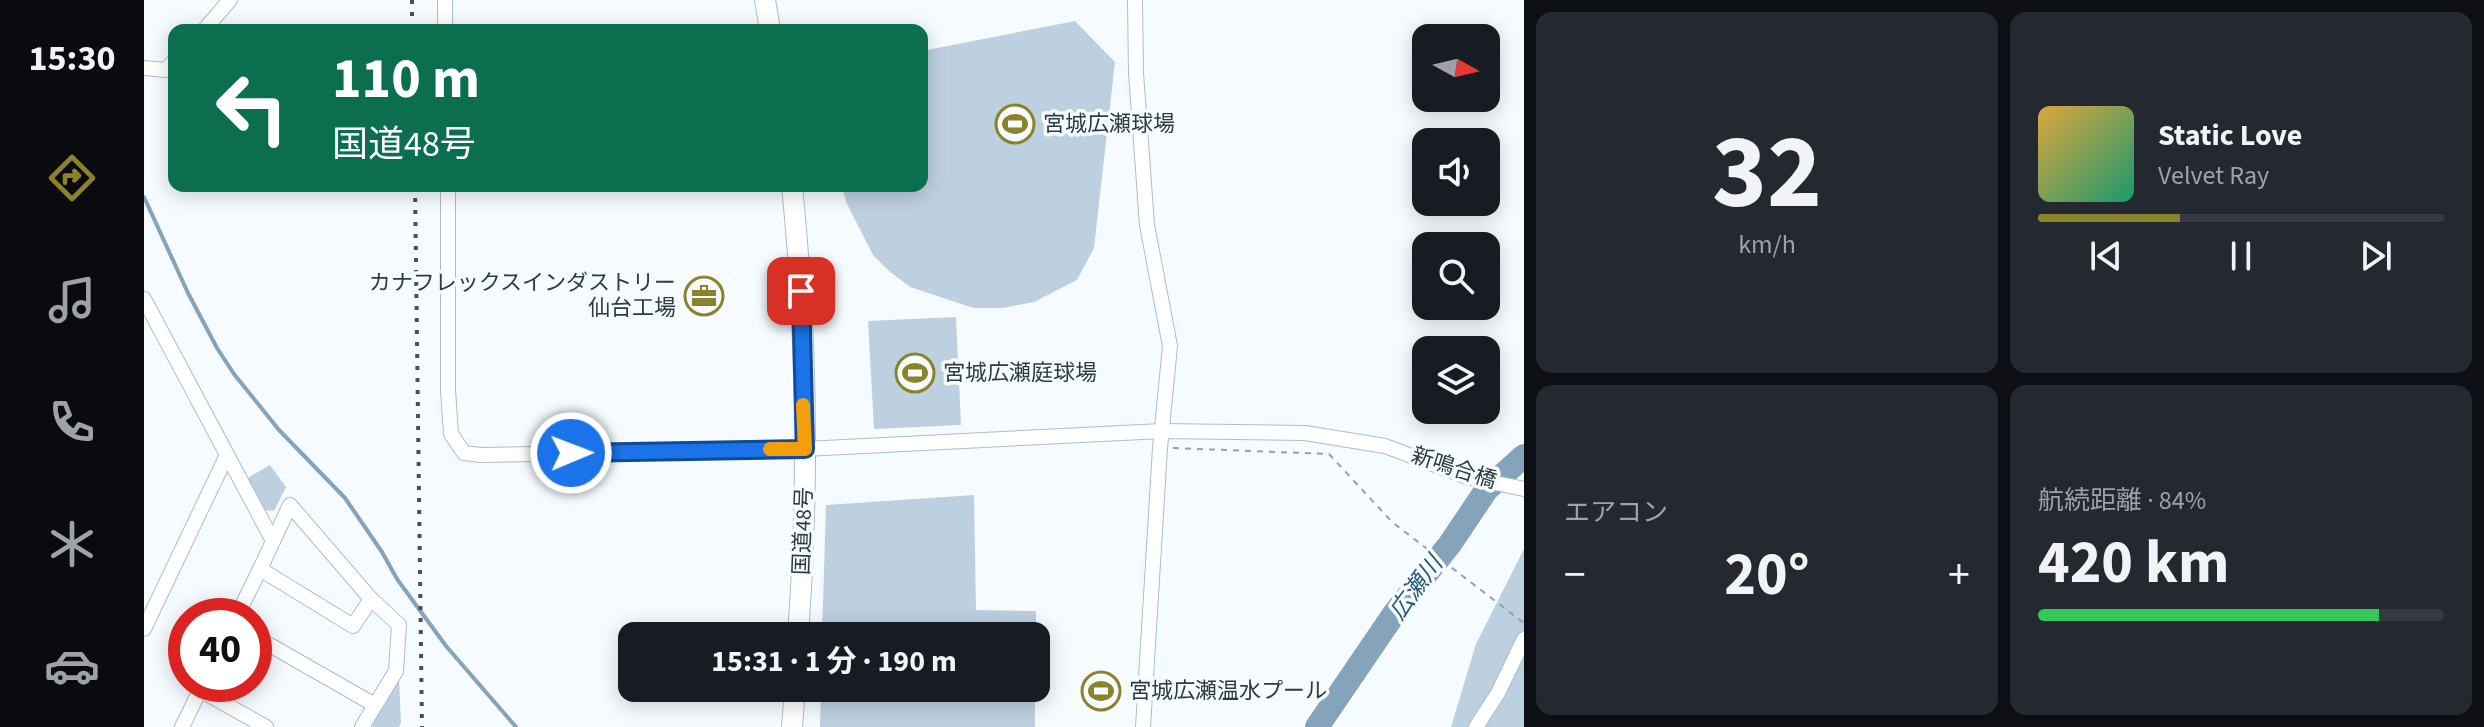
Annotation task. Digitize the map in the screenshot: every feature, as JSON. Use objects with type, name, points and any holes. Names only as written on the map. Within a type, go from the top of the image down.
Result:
[{"type":"highway","points":[[765,0],[769,24]]},
{"type":"highway","name":"国道48号","points":[[793,192],[801,291],[805,449],[799,622]]},
{"type":"highway","points":[[792,727],[794,702]]},
{"type":"street","points":[[209,24],[230,0]]},
{"type":"street","points":[[445,0],[445,24]]},
{"type":"street","points":[[1135,0],[1136,73],[1147,225],[1170,346],[1160,448],[1143,727]]},
{"type":"street","points":[[144,68],[168,68]]},
{"type":"street","name":"新鳴合橋","points":[[448,192],[448,390],[451,434],[464,453],[805,449],[1162,431],[1305,433],[1385,446],[1467,477],[1524,489]]},
{"type":"street","points":[[144,299],[273,541]]},
{"type":"street","points":[[144,629],[227,455]]},
{"type":"street","points":[[246,598],[290,505],[371,599],[399,625],[396,671],[362,727]]},
{"type":"street","points":[[260,569],[353,626],[371,599]]},
{"type":"street","points":[[1476,727],[1498,693],[1524,639]]},
{"type":"street","points":[[272,646],[375,705]]},
{"type":"street","points":[[182,727],[194,702]]},
{"type":"street","points":[[225,702],[266,727]]},
{"type":"path","points":[[1160,448],[1329,454],[1392,522],[1524,623]]},
{"type":"shaded area","name":"宮城広瀬球場","points":[[1075,21],[1115,62],[1094,248],[1077,280],[1034,302],[1003,308],[973,308],[910,287],[873,255],[844,192],[928,192],[928,50]]},
{"type":"shaded area","name":"宮城広瀬庭球場","points":[[956,317],[961,425],[874,429],[868,321]]},
{"type":"shaded area","points":[[270,465],[286,487],[274,511],[263,510],[246,479]]},
{"type":"shaded area","points":[[974,495],[976,610],[1036,611],[1036,622],[822,622],[826,505]]},
{"type":"shaded area","points":[[1524,549],[1524,727],[1451,727],[1476,644]]},
{"type":"shaded area","points":[[399,678],[399,727],[374,727],[369,724]]},
{"type":"shaded area","points":[[821,702],[1035,702],[1035,727],[820,727]]},
{"type":"waterway","points":[[144,197],[188,293],[234,374],[279,430],[345,498],[397,579],[446,646],[516,727]]},
{"type":"waterway","name":"広瀬川","points":[[1317,727],[1394,614],[1450,544],[1487,489],[1524,456]]},
{"type":"railway","points":[[412,0],[412,24]]},
{"type":"railway","points":[[415,192],[422,727]]},
{"type":"slow traffic","points":[[770,449],[805,449],[803,405]]},
{"type":"place","name":"宮城広瀬球場","points":[[1015,124]]},
{"type":"place","name":"カナフレックスインダストリー 仙台工場","points":[[704,296]]},
{"type":"place","name":"宮城広瀬庭球場","points":[[915,373]]},
{"type":"place","name":"宮城広瀬温水プール","points":[[1101,691]]},
{"type":"route","points":[[571,453],[805,449],[801,291]]}]
